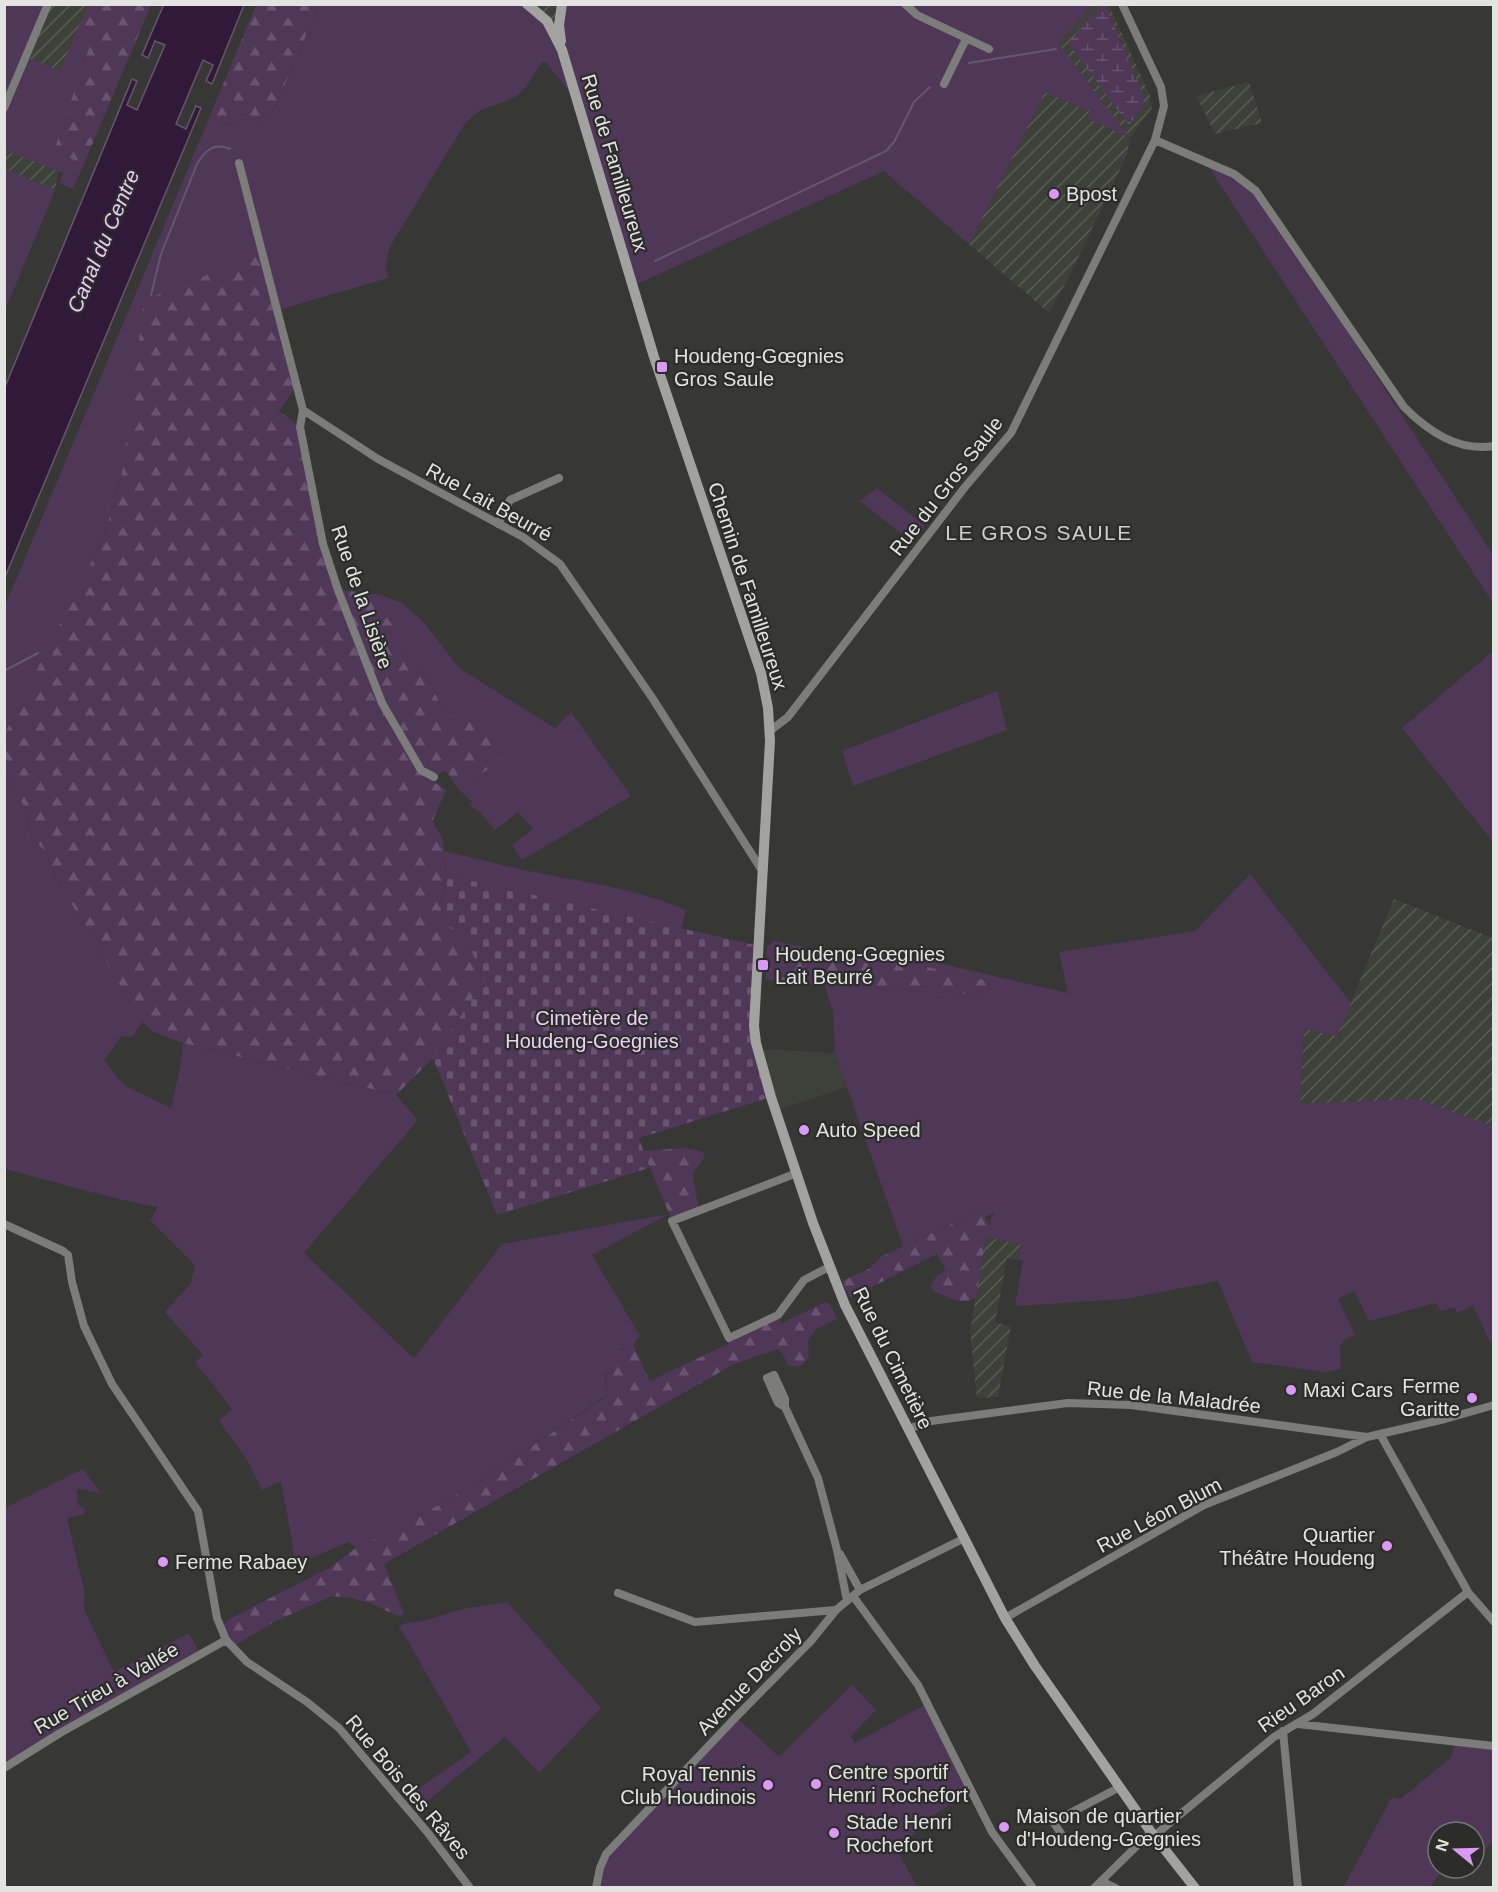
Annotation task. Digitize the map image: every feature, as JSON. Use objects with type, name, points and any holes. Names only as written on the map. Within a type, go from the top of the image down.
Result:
[{"type":"street","points":[[4,108],[48,4]]},
{"type":"street","name":"Rue de Familleureux","points":[[527,4],[547,21],[562,50],[649,342]]},
{"type":"street","points":[[532,4],[541,4]]},
{"type":"street","points":[[562,4],[559,25],[562,50]]},
{"type":"street","points":[[904,4],[916,15],[989,49]]},
{"type":"street","name":"Rue du Gros Saule","points":[[771,730],[788,717],[959,494],[1011,433],[1155,140],[1164,106],[1161,87],[1122,4]]},
{"type":"street","points":[[944,84],[966,39]]},
{"type":"street","points":[[1155,140],[1234,174],[1256,191],[1404,406],[1414,417],[1436,434],[1451,441],[1473,447],[1494,446]]},
{"type":"street","points":[[239,163],[303,410]]},
{"type":"street","name":"Chemin de Familleureux","points":[[649,342],[704,511],[761,674],[771,730],[764,848]]},
{"type":"street","name":"Rue Lait Beurré","points":[[303,410],[378,459],[524,537],[552,556],[568,573],[653,699],[764,873]]},
{"type":"street","name":"Rue de la Lisière","points":[[303,410],[300,427],[323,544],[335,582],[382,703],[421,770],[434,777]]},
{"type":"street","points":[[498,524],[510,500],[559,478]]},
{"type":"street","name":"Rue du Cimetière","points":[[764,848],[754,1026],[756,1043],[771,1097],[829,1267],[845,1305],[1005,1618],[1152,1834],[1195,1887]]},
{"type":"street","points":[[797,1173],[672,1221],[729,1338],[778,1315],[804,1280],[829,1267]]},
{"type":"street","name":"Rue Bois des Râves","points":[[4,1224],[63,1251],[69,1258],[72,1282],[84,1326],[112,1384],[198,1511],[217,1618],[226,1640],[247,1662],[308,1702],[339,1728],[428,1833],[470,1887]]},
{"type":"street","points":[[771,1376],[785,1400],[785,1407],[816,1472],[837,1550],[853,1596],[918,1685],[992,1832],[1033,1887]]},
{"type":"street","name":"Rue de la Maladrée","points":[[908,1429],[931,1422],[1088,1402],[1134,1405],[1367,1437]]},
{"type":"street","points":[[1367,1437],[1494,1405]]},
{"type":"street","points":[[1380,1434],[1468,1592],[1494,1622]]},
{"type":"street","name":"Rue Léon Blum","points":[[1005,1618],[1204,1505],[1337,1452],[1367,1437]]},
{"type":"street","name":"Avenue Decroly","points":[[596,1887],[606,1854],[811,1641],[837,1610],[853,1596],[965,1538]]},
{"type":"street","points":[[837,1550],[853,1596]]},
{"type":"street","name":"Rieu Baron","points":[[1094,1887],[1152,1834],[1283,1731],[1313,1714],[1468,1592]]},
{"type":"street","points":[[618,1593],[695,1622],[837,1610]]},
{"type":"street","name":"Rue Trieu à Vallée","points":[[4,1768],[60,1733],[226,1640]]},
{"type":"street","points":[[1296,1724],[1494,1746]]},
{"type":"street","points":[[1283,1731],[1298,1887]]},
{"type":"street","points":[[1065,1839],[1053,1822],[1120,1787]]},
{"type":"street","points":[[1101,1881],[1116,1887]]},
{"type":"shaded area","points":[[321,4],[1109,5],[1150,96],[1152,108],[1130,138],[1127,155],[1070,275],[1049,313],[884,171],[594,50]]},
{"type":"shaded area","points":[[5,5],[116,5],[62,155],[55,190],[5,310]]},
{"type":"shaded area","points":[[1249,82],[1262,123],[1215,134],[1196,96]]},
{"type":"shaded area","points":[[1394,899],[1493,938],[1493,1126],[1300,1104],[1304,1029],[1337,1035]]},
{"type":"shaded area","points":[[761,1049],[835,1053],[847,1087],[780,1109]]},
{"type":"shaded area","points":[[986,1236],[1022,1245],[1018,1260],[1007,1258],[995,1323],[1011,1326],[998,1397],[977,1398],[970,1331]]},
{"type":"green space","points":[[5,5],[48,5],[26,57],[60,71],[77,31],[92,38],[56,145],[63,155],[84,164],[73,189],[59,183],[63,173],[5,150]]},
{"type":"green space","points":[[88,5],[151,5],[84,164],[62,155],[56,145],[92,39],[77,31]]},
{"type":"green space","points":[[256,5],[319,5],[272,115],[262,121],[242,119],[229,126],[209,118]]},
{"type":"green space","points":[[319,5],[527,5],[538,13],[562,48],[562,5],[1093,5],[1058,43],[1130,138],[1088,118],[1091,112],[1045,92],[969,244],[884,171],[633,286],[578,103],[546,62],[542,62],[520,93],[480,111],[464,125],[391,245],[386,262],[388,278],[278,310],[122,473],[103,539],[5,735],[5,606],[209,118],[229,126],[242,119],[262,121],[272,115]]},
{"type":"green space","points":[[1101,5],[1105,5],[1144,97],[1143,107],[1129,125],[1068,43]]},
{"type":"green space","points":[[1204,160],[1256,191],[1493,555],[1493,603]]},
{"type":"green space","points":[[5,169],[55,190],[5,310]]},
{"type":"green space","points":[[263,253],[297,385],[279,411],[300,427],[323,544],[338,590],[352,591],[375,604],[390,621],[396,629],[396,643],[405,659],[421,668],[447,716],[463,717],[476,722],[499,743],[498,762],[459,790],[446,771],[442,771],[433,781],[446,790],[432,822],[442,837],[444,851],[446,875],[441,915],[444,924],[461,935],[471,949],[484,981],[433,1058],[396,1095],[183,1043],[154,1032],[142,1022],[56,878],[46,851],[28,837],[27,812],[13,787],[7,769],[4,735],[103,539],[122,473],[144,300]]},
{"type":"green space","points":[[877,488],[925,526],[912,542],[860,501]]},
{"type":"green space","points":[[352,591],[381,595],[402,603],[423,621],[459,668],[555,728],[571,712],[631,796],[522,860],[512,845],[533,829],[518,812],[495,830],[480,812],[469,804],[472,802],[459,790],[498,762],[447,716],[421,668],[405,659],[396,643],[396,629],[375,604]]},
{"type":"green space","points":[[1493,651],[1493,842],[1402,728]]},
{"type":"green space","points":[[997,691],[1007,730],[853,786],[842,751]]},
{"type":"green space","points":[[4,739],[7,769],[13,787],[27,812],[28,837],[46,851],[56,878],[142,1022],[132,1037],[121,1036],[104,1061],[125,1086],[171,1108],[183,1043],[396,1095],[418,1120],[304,1253],[414,1359],[502,1244],[669,1214],[592,1255],[640,1336],[633,1345],[621,1349],[605,1374],[607,1395],[472,1486],[392,1531],[356,1548],[349,1542],[296,1564],[281,1481],[262,1490],[247,1460],[219,1421],[232,1409],[195,1362],[203,1355],[165,1312],[191,1283],[195,1265],[150,1220],[158,1206],[118,1199],[5,1169]]},
{"type":"green space","points":[[444,851],[648,896],[686,910],[681,929],[446,875]]},
{"type":"green space","points":[[1250,874],[1351,1003],[1337,1036],[1304,1029],[1300,1104],[1416,1099],[1493,1126],[1493,1341],[1490,1342],[1473,1305],[1457,1313],[1455,1307],[1441,1311],[1436,1303],[1369,1321],[1354,1291],[1338,1299],[1355,1335],[1345,1339],[1340,1346],[1341,1369],[1325,1372],[1252,1362],[1218,1281],[1125,1299],[1015,1306],[1023,1261],[1018,1260],[1022,1245],[989,1237],[991,1218],[995,1212],[985,1217],[982,1210],[903,1246],[835,1053],[833,1012],[825,986],[986,995],[988,981],[868,953],[869,947],[1068,993],[1059,952],[1195,931]]},
{"type":"green space","name":"Cimetière de Houdeng-Goegnies","points":[[446,875],[759,946],[753,1008],[771,1097],[639,1138],[649,1168],[497,1215],[433,1058],[484,981],[471,949],[461,935],[444,924],[441,915]]},
{"type":"green space","points":[[774,941],[866,960],[868,953],[988,981],[986,995],[825,986],[766,979],[767,947]]},
{"type":"green space","points":[[684,1148],[703,1152],[705,1157],[693,1176],[699,1211],[672,1221],[643,1151]]},
{"type":"green space","points":[[982,1210],[990,1226],[989,1237],[986,1237],[976,1298],[959,1301],[933,1291],[931,1285],[936,1277],[946,1270],[937,1254],[850,1298],[842,1281],[869,1269],[882,1256]]},
{"type":"green space","points":[[825,1302],[830,1304],[837,1319],[816,1329],[808,1340],[809,1356],[801,1366],[789,1366],[777,1349],[734,1364],[384,1564],[404,1614],[398,1616],[370,1603],[332,1596],[276,1621],[232,1647],[221,1627],[231,1618],[329,1568],[356,1548],[392,1531],[472,1486],[607,1396],[607,1371],[612,1358],[617,1353],[633,1345],[650,1381],[728,1344],[729,1338],[778,1315],[781,1324]]},
{"type":"green space","points":[[83,1469],[101,1493],[77,1489],[78,1505],[84,1508],[85,1514],[67,1518],[85,1594],[84,1609],[114,1672],[189,1633],[200,1654],[5,1768],[5,1508]]},
{"type":"green space","points":[[507,1602],[601,1708],[539,1773],[505,1737],[419,1808],[408,1796],[471,1752],[399,1626],[463,1609]]},
{"type":"green space","name":"Centre sportif Henri Rochefort","points":[[852,1685],[876,1710],[851,1736],[855,1743],[928,1703],[972,1791],[927,1819],[898,1852],[917,1887],[596,1888],[602,1862],[736,1717],[779,1757]]},
{"type":"green space","points":[[1457,1742],[1493,1746],[1493,1842],[1486,1849],[1486,1820],[1426,1820],[1426,1880],[1435,1880],[1430,1887],[1344,1886],[1392,1797],[1401,1799],[1450,1758]]},
{"type":"water","name":"Canal du Centre","points":[[164,4],[244,5],[212,84],[206,81],[213,65],[203,60],[176,124],[186,129],[196,106],[201,108],[5,577],[5,387],[132,79],[137,81],[127,105],[137,110],[165,45],[155,41],[148,58],[142,55]]},
{"type":"waterway","points":[[969,63],[1056,49]]},
{"type":"waterway","points":[[655,261],[886,151],[894,142],[914,102],[930,87]]},
{"type":"waterway","points":[[151,295],[161,254],[197,164],[203,155],[215,147],[230,149]]},
{"type":"waterway","points":[[4,671],[38,653]]},
{"type":"place","name":"Bpost","points":[[1054,194]]},
{"type":"place","name":"Houdeng-Gœgnies Gros Saule","points":[[662,367]]},
{"type":"place","name":"Houdeng-Gœgnies Lait Beurré","points":[[763,965]]},
{"type":"place","name":"Auto Speed","points":[[804,1130]]},
{"type":"place","name":"Maxi Cars","points":[[1291,1390]]},
{"type":"place","name":"Ferme Garitte","points":[[1472,1398]]},
{"type":"place","name":"Quartier Théâtre Houdeng","points":[[1387,1546]]},
{"type":"place","name":"Ferme Rabaey","points":[[163,1562]]},
{"type":"place","name":"Centre sportif Henri Rochefort","points":[[816,1784]]},
{"type":"place","name":"Royal Tennis Club Houdinois","points":[[768,1785]]},
{"type":"place","name":"Maison de quartier d'Houdeng-Gœgnies","points":[[1004,1827]]},
{"type":"place","name":"Stade Henri Rochefort","points":[[834,1833]]},
{"type":"district","name":"LE GROS SAULE","points":[[1039,532]]}]
